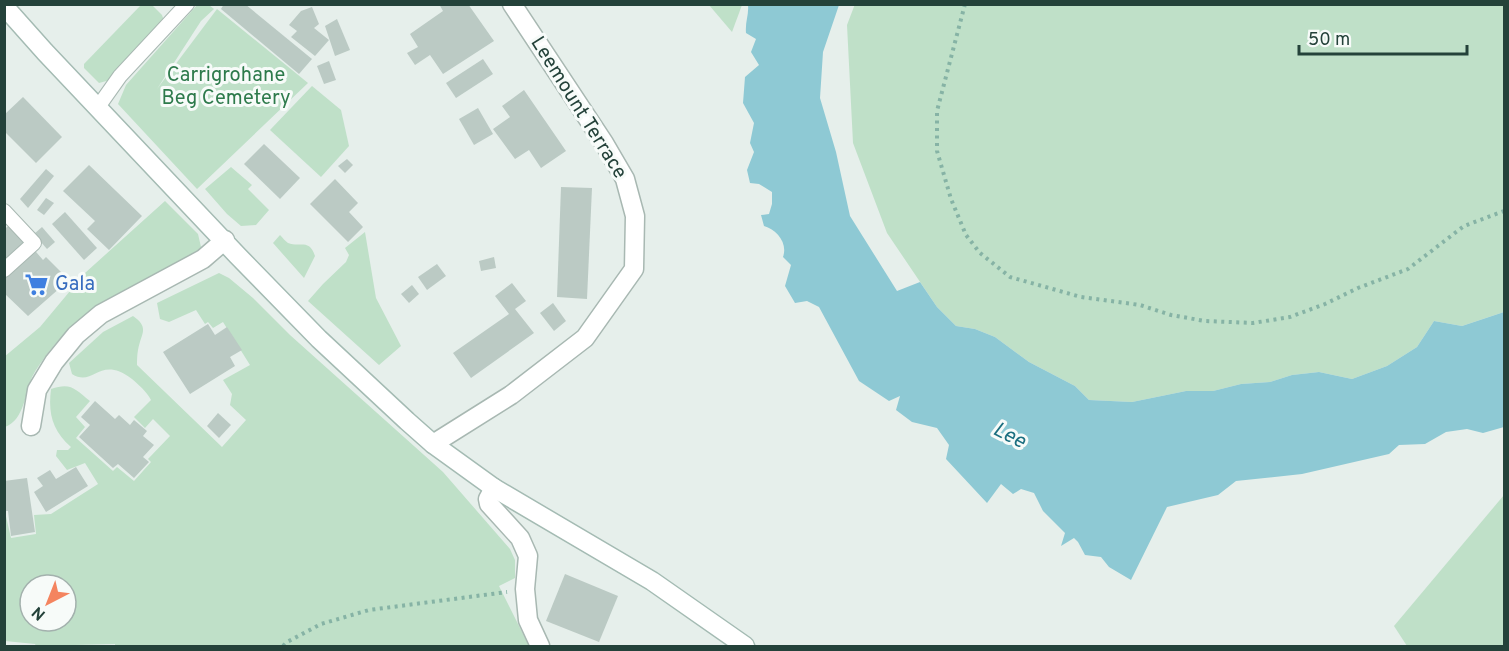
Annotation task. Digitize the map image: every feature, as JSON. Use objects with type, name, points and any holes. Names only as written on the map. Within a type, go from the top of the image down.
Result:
[{"type":"street","name":"Leemount Terrace","points":[[433,444],[512,395],[585,338],[634,269],[635,216],[625,179],[604,143],[512,4]]},
{"type":"street","points":[[4,6],[319,339],[433,444],[494,488],[652,581],[745,646]]},
{"type":"street","points":[[31,426],[37,390],[54,362],[76,335],[101,314],[203,259],[225,240]]},
{"type":"street","points":[[494,488],[488,499],[489,504],[520,538],[528,556],[525,589],[528,620],[540,646]]},
{"type":"lane","points":[[98,107],[120,76],[186,4]]},
{"type":"lane","points":[[4,211],[34,243],[4,270]]},
{"type":"path","points":[[965,4],[937,111],[937,151],[951,199],[966,235],[980,253],[1010,277],[1081,297],[1140,305],[1171,315],[1205,321],[1252,323],[1290,317],[1408,269],[1464,226],[1504,211]]},
{"type":"path","points":[[283,646],[321,624],[369,610],[458,600],[525,589]]},
{"type":"green space","points":[[855,4],[1504,5],[1504,312],[1462,326],[1434,321],[1417,347],[1387,366],[1352,379],[1319,372],[1292,375],[1270,382],[1241,384],[1213,391],[1186,391],[1132,402],[1089,400],[1075,386],[1029,362],[995,337],[975,329],[956,326],[937,307],[887,233],[853,143],[847,25]]},
{"type":"green space","points":[[141,5],[152,5],[162,15],[164,21],[110,80],[99,83],[84,68],[84,64]]},
{"type":"green space","name":"Carrigrohane Beg Cemetery","points":[[197,5],[209,5],[214,9],[201,21],[157,89],[217,9],[308,83],[197,189],[118,104],[126,85]]},
{"type":"green space","points":[[709,5],[742,5],[732,32]]},
{"type":"green space","points":[[312,86],[341,110],[349,146],[321,177],[270,130]]},
{"type":"green space","points":[[231,167],[252,185],[248,189],[269,210],[256,225],[241,226],[205,189]]},
{"type":"green space","points":[[165,201],[198,234],[201,247],[192,258],[114,298],[61,337],[34,374],[20,413],[11,424],[5,427],[4,357],[40,327],[85,273]]},
{"type":"green space","points":[[365,232],[376,298],[401,346],[379,365],[308,301],[346,262],[349,255],[345,248]]},
{"type":"green space","points":[[280,235],[288,243],[307,245],[313,250],[315,256],[304,278],[273,243]]},
{"type":"green space","points":[[219,273],[229,278],[253,298],[290,335],[443,472],[510,549],[515,560],[515,578],[499,586],[529,646],[115,646],[115,644],[36,646],[35,644],[5,641],[5,512],[11,538],[36,534],[34,515],[51,514],[98,484],[85,463],[67,470],[56,456],[57,450],[68,450],[71,447],[59,434],[53,421],[50,406],[51,389],[63,386],[72,388],[90,401],[76,417],[85,427],[76,438],[113,471],[117,467],[134,481],[151,462],[148,459],[170,436],[153,419],[145,428],[134,417],[151,400],[132,379],[121,372],[112,370],[80,377],[72,374],[69,363],[103,332],[133,316],[143,328],[137,365],[222,447],[246,420],[230,405],[232,394],[223,380],[250,365],[223,322],[213,328],[208,322],[205,324],[196,310],[169,322],[160,319],[157,303]]},
{"type":"green space","points":[[1504,495],[1504,646],[1407,646],[1394,626]]},
{"type":"water","name":"Lee","points":[[748,5],[839,5],[823,52],[820,98],[836,152],[850,216],[897,291],[920,282],[937,307],[956,326],[975,329],[995,337],[1029,362],[1075,386],[1089,400],[1132,402],[1186,391],[1213,391],[1241,384],[1270,382],[1292,375],[1319,372],[1352,379],[1387,366],[1417,347],[1434,321],[1462,326],[1504,312],[1504,427],[1483,433],[1467,429],[1446,432],[1425,444],[1399,445],[1389,454],[1302,474],[1236,481],[1218,495],[1167,507],[1131,580],[1109,567],[1101,557],[1085,555],[1074,538],[1061,546],[1065,533],[1043,511],[1034,493],[1021,489],[1013,494],[1001,484],[987,503],[946,459],[949,445],[937,428],[912,422],[896,410],[900,396],[889,401],[859,381],[819,307],[807,301],[795,303],[785,286],[791,265],[783,257],[783,242],[773,231],[764,226],[761,215],[769,214],[772,192],[759,184],[750,183],[747,170],[754,152],[750,143],[754,123],[743,103],[745,77],[759,65],[751,52],[756,39],[746,33]]},
{"type":"building","points":[[224,4],[245,4],[312,59],[299,74],[221,9]]},
{"type":"building","points":[[439,4],[468,4],[494,41],[443,74],[430,55],[415,65],[407,53],[418,47],[410,34],[443,11]]},
{"type":"building","points":[[312,7],[319,24],[314,28],[329,40],[315,56],[291,37],[297,31],[289,25],[301,11]]},
{"type":"building","points":[[337,19],[350,50],[335,56],[325,26]]},
{"type":"building","points":[[483,59],[493,74],[456,98],[446,83]]},
{"type":"building","points":[[329,61],[336,80],[324,84],[317,66]]},
{"type":"building","points":[[524,90],[566,151],[541,168],[529,150],[515,159],[493,129],[510,117],[502,106]]},
{"type":"building","points":[[23,97],[62,137],[36,163],[4,131],[4,115]]},
{"type":"building","points":[[478,108],[493,134],[474,145],[459,119]]},
{"type":"building","points":[[264,144],[300,178],[280,199],[244,164]]},
{"type":"building","points":[[347,159],[353,165],[345,173],[338,166]]},
{"type":"building","points":[[89,165],[142,216],[109,250],[87,229],[95,221],[63,191]]},
{"type":"building","points":[[46,169],[54,176],[28,208],[20,199]]},
{"type":"building","points":[[335,179],[358,203],[349,212],[363,227],[348,242],[310,204]]},
{"type":"building","points":[[561,187],[592,188],[587,299],[557,297]]},
{"type":"building","points":[[46,198],[54,203],[44,215],[37,210]]},
{"type":"building","points":[[65,212],[97,248],[84,260],[52,224]]},
{"type":"building","points":[[12,224],[43,260],[46,257],[69,280],[28,316],[4,293],[4,229]]},
{"type":"building","points":[[42,227],[55,242],[47,249],[34,234]]},
{"type":"building","points":[[494,257],[496,268],[481,271],[479,261]]},
{"type":"building","points":[[437,264],[446,276],[427,290],[418,277]]},
{"type":"building","points":[[512,283],[526,301],[515,309],[534,333],[471,378],[453,353],[509,314],[495,296]]},
{"type":"building","points":[[412,285],[419,294],[409,303],[401,294]]},
{"type":"building","points":[[553,303],[566,321],[554,331],[540,313]]},
{"type":"building","points":[[208,324],[215,335],[227,327],[242,350],[230,357],[235,366],[190,394],[163,352]]},
{"type":"building","points":[[95,401],[115,419],[119,415],[130,425],[134,420],[147,431],[143,436],[154,445],[143,457],[149,462],[134,478],[118,464],[113,468],[79,437],[90,425],[81,417]]},
{"type":"building","points":[[218,413],[231,425],[219,438],[207,426]]},
{"type":"building","points":[[76,467],[88,486],[46,512],[34,492],[43,486],[37,478],[50,470],[56,479]]},
{"type":"building","points":[[27,478],[35,532],[11,536],[8,511],[4,511],[4,481]]},
{"type":"building","points":[[565,574],[618,596],[599,642],[546,621]]},
{"type":"place","name":"Gala","points":[[37,285]]}]
